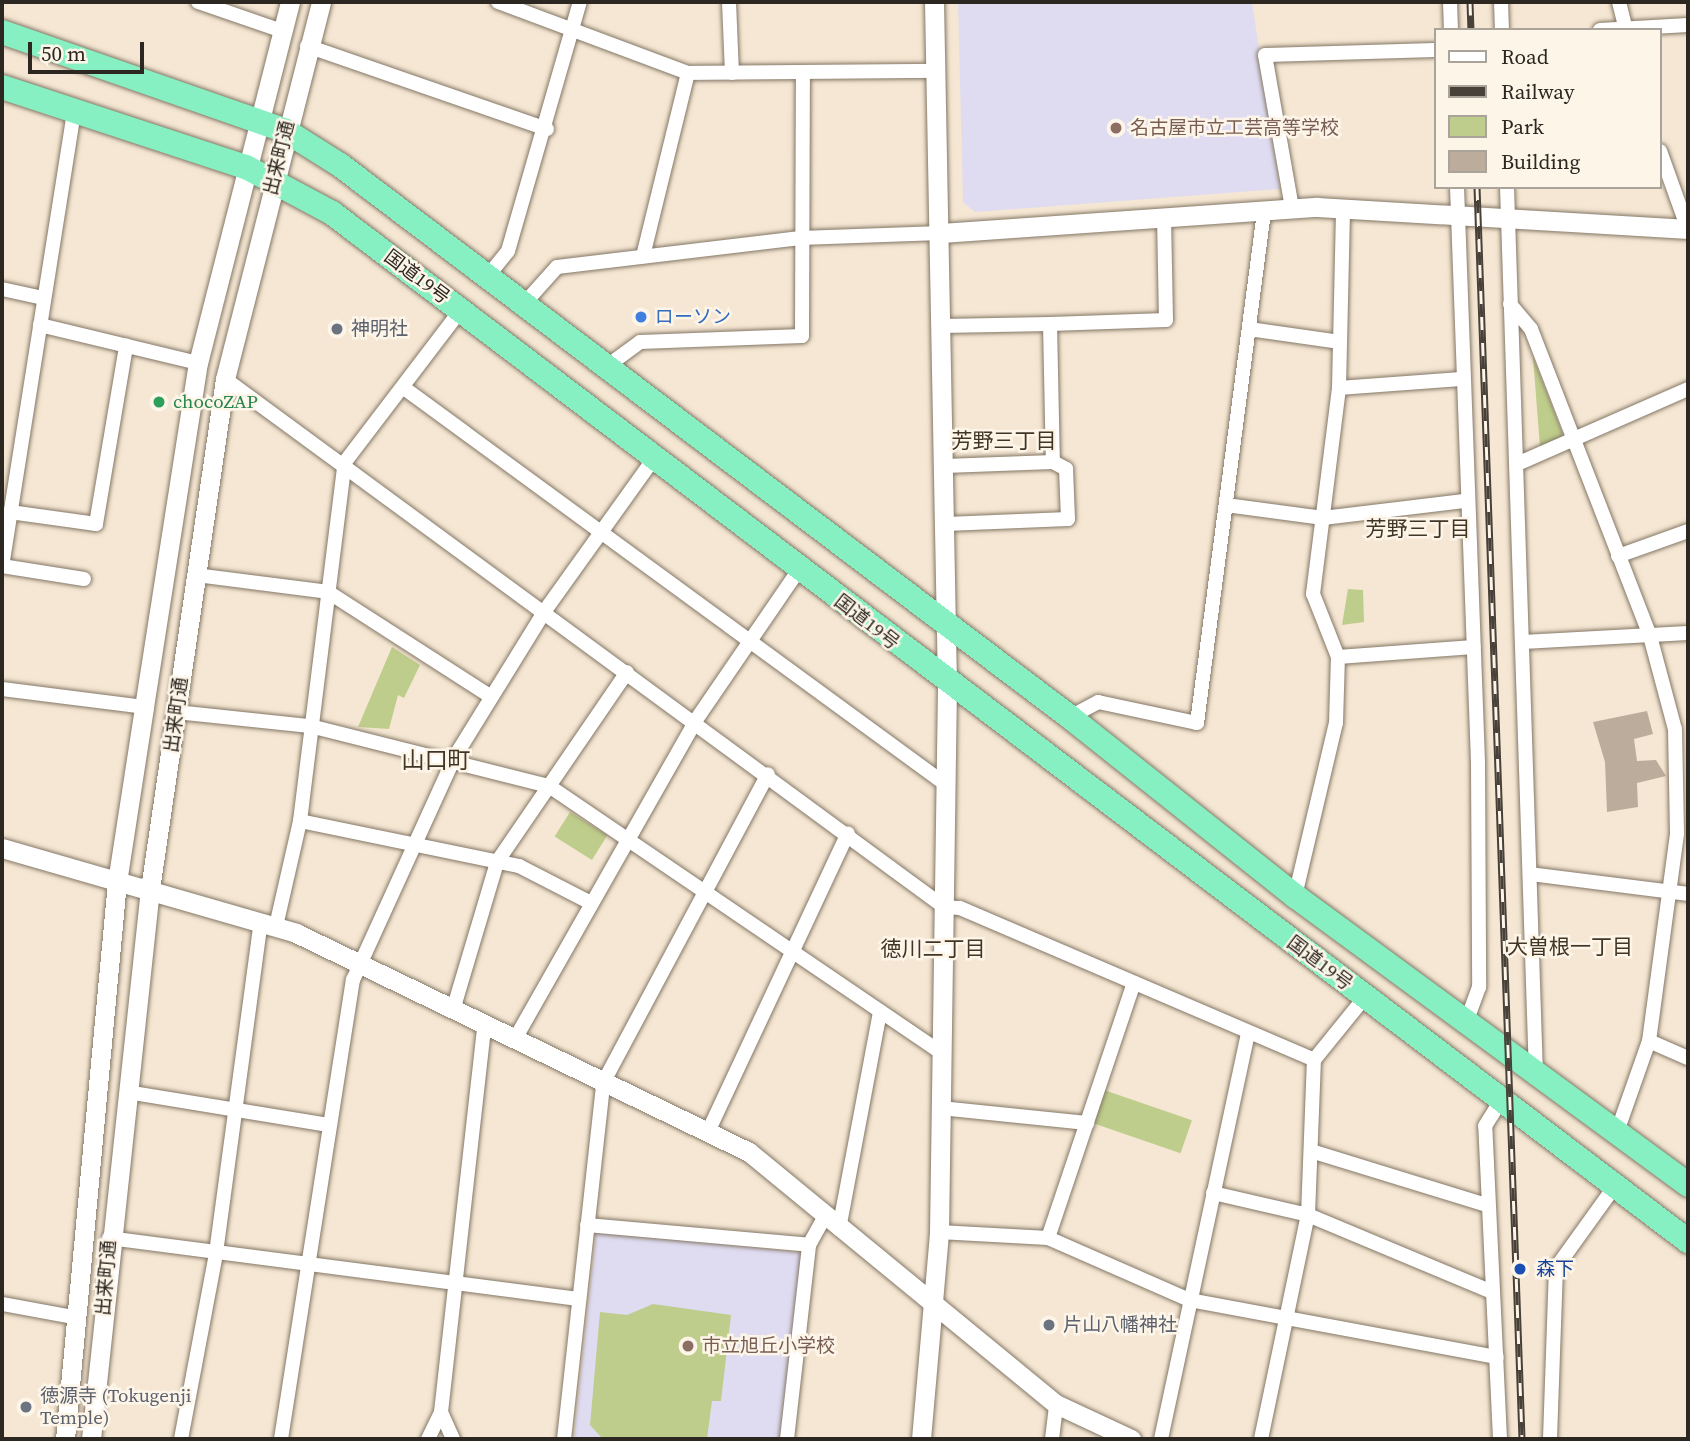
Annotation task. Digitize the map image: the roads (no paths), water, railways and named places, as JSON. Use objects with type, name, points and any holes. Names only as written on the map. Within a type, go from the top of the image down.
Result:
[{"type":"highway","name":"国道19号","points":[[2,32],[286,131],[487,276],[1070,717],[1295,896],[1688,1185]]},
{"type":"highway","name":"国道19号","points":[[2,87],[246,167],[332,214],[461,310],[653,460],[800,568],[947,685],[1688,1241]]},
{"type":"street","points":[[198,2],[282,32]]},
{"type":"street","name":"出来町通","points":[[65,1439],[117,882],[144,707],[198,363],[256,120],[290,2]]},
{"type":"street","name":"出来町通","points":[[91,1439],[109,1238],[150,889],[225,379],[273,180],[321,2]]},
{"type":"street","points":[[498,2],[577,28],[688,74],[937,71]]},
{"type":"street","points":[[487,276],[508,251],[577,28],[580,2]]},
{"type":"street","points":[[729,2],[732,73]]},
{"type":"street","points":[[921,1439],[935,1309],[939,1231],[947,685],[941,233],[934,2]]},
{"type":"street","points":[[1450,2],[1451,28]]},
{"type":"street","points":[[1501,2],[1502,28]]},
{"type":"street","points":[[1619,2],[1626,28],[1688,25]]},
{"type":"street","points":[[307,47],[547,130]]},
{"type":"street","points":[[1292,208],[1265,55],[1434,50]]},
{"type":"street","points":[[606,367],[640,342],[802,336],[800,238],[803,73]]},
{"type":"street","points":[[643,256],[688,74]]},
{"type":"street","points":[[74,112],[10,512],[5,528],[2,566],[84,579]]},
{"type":"street","points":[[523,305],[557,267],[800,238],[941,233],[1292,208],[1688,229],[1662,157]]},
{"type":"street","points":[[1457,189],[1464,501],[1474,647],[1479,987],[1467,1020]]},
{"type":"street","points":[[1507,189],[1536,1073]]},
{"type":"street","points":[[1295,896],[1336,723],[1338,657],[1313,594],[1339,388],[1343,209]]},
{"type":"street","points":[[1070,717],[1098,702],[1197,723],[1264,212]]},
{"type":"street","points":[[942,326],[1166,320],[1164,219]]},
{"type":"street","points":[[2,289],[43,298]]},
{"type":"street","points":[[1510,304],[1531,329],[1650,636],[1678,762],[1670,892],[1649,1041],[1617,1132]]},
{"type":"street","points":[[181,1439],[216,1253],[234,1108],[269,924],[300,821],[345,462],[461,310]]},
{"type":"street","points":[[1050,324],[1054,462]]},
{"type":"street","points":[[40,325],[198,363]]},
{"type":"street","points":[[1249,328],[1340,342]]},
{"type":"street","points":[[10,512],[96,524],[126,346]]},
{"type":"street","points":[[225,379],[345,462],[544,612],[696,720],[944,907],[960,908],[1314,1060]]},
{"type":"street","points":[[1339,388],[1461,379]]},
{"type":"street","points":[[404,388],[599,534],[945,784]]},
{"type":"street","points":[[1517,464],[1688,389]]},
{"type":"street","points":[[281,1439],[312,1267],[329,1125],[359,965],[454,758],[490,696],[544,612],[653,460]]},
{"type":"street","points":[[945,466],[1054,462],[1066,469],[1068,519],[946,524]]},
{"type":"street","points":[[1226,505],[1323,518],[1464,501]]},
{"type":"street","points":[[1618,555],[1688,531]]},
{"type":"street","points":[[515,1039],[587,901],[628,837],[696,720],[800,568]]},
{"type":"street","points":[[196,575],[328,592],[490,696]]},
{"type":"street","points":[[1523,642],[1688,633]]},
{"type":"street","points":[[1338,657],[1474,647]]},
{"type":"street","points":[[453,1010],[497,862],[627,672]]},
{"type":"street","points":[[2,689],[144,707]]},
{"type":"street","points":[[176,712],[310,726],[454,758],[549,786],[705,889],[941,1052]]},
{"type":"street","points":[[564,1439],[603,1083],[768,774]]},
{"type":"street","points":[[300,821],[519,866],[587,901]]},
{"type":"street","points":[[707,1134],[848,833]]},
{"type":"street","points":[[2,848],[269,924],[749,1152],[935,1309],[1056,1404],[1119,1437]]},
{"type":"street","points":[[1530,874],[1688,894]]},
{"type":"street","points":[[1048,1238],[1134,983]]},
{"type":"street","points":[[1261,1439],[1308,1215],[1314,1060],[1365,997]]},
{"type":"street","points":[[788,1439],[809,1245],[832,1222],[880,1012]]},
{"type":"street","points":[[428,1439],[441,1412],[458,1282],[484,1026]]},
{"type":"street","points":[[1161,1439],[1248,1033]]},
{"type":"street","points":[[1649,1041],[1688,1058]]},
{"type":"street","points":[[127,1092],[329,1125]]},
{"type":"street","points":[[1500,1439],[1485,1126],[1501,1100]]},
{"type":"street","points":[[940,1108],[1087,1123]]},
{"type":"street","points":[[1311,1151],[1487,1205]]},
{"type":"street","points":[[1550,1439],[1556,1268],[1615,1186]]},
{"type":"street","points":[[1213,1193],[1308,1215],[1492,1292]]},
{"type":"street","points":[[587,1225],[809,1245]]},
{"type":"street","points":[[939,1231],[1048,1238],[1189,1300],[1285,1321],[1497,1357]]},
{"type":"street","points":[[109,1238],[312,1267],[458,1282],[579,1299]]},
{"type":"street","points":[[2,1304],[78,1318]]},
{"type":"street","points":[[1052,1439],[1056,1404]]},
{"type":"street","points":[[441,1412],[453,1439]]},
{"type":"railway","points":[[1470,2],[1471,28]]},
{"type":"railway","points":[[1477,189],[1522,1439]]},
{"type":"place","name":"名古屋市立工芸高等学校","points":[[1116,128]]},
{"type":"place","name":"ローソン","points":[[641,317]]},
{"type":"place","name":"神明社","points":[[337,329]]},
{"type":"place","name":"chocoZAP","points":[[159,402]]},
{"type":"place","name":"森下","points":[[1520,1269]]},
{"type":"place","name":"片山八幡神社","points":[[1049,1325]]},
{"type":"place","name":"市立旭丘小学校","points":[[688,1346]]},
{"type":"place","name":"徳源寺 (Tokugenji Temple)","points":[[26,1407]]},
{"type":"district","name":"芳野三丁目","points":[[1004,441]]},
{"type":"district","name":"芳野三丁目","points":[[1418,529]]},
{"type":"district","name":"山口町","points":[[436,760]]},
{"type":"district","name":"大曽根一丁目","points":[[1570,947]]},
{"type":"district","name":"徳川二丁目","points":[[933,949]]}]
